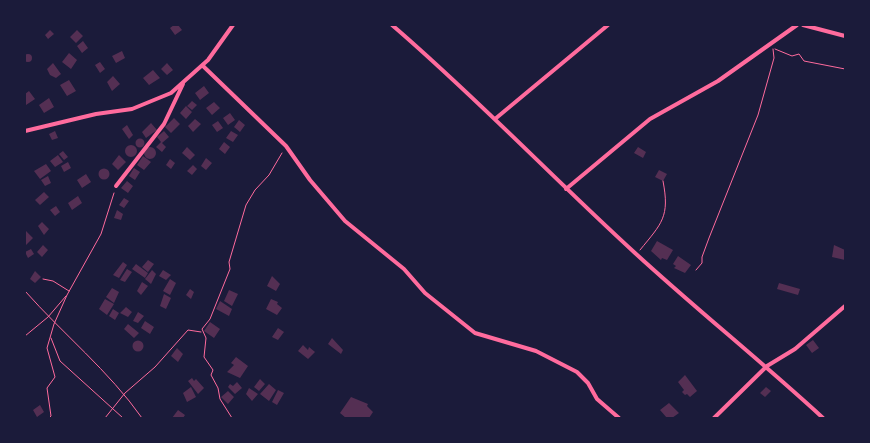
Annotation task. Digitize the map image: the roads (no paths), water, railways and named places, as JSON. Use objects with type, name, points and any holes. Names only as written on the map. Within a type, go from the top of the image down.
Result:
[{"type":"street","points":[[25,131],[96,114],[132,109],[152,102],[183,84],[203,66],[233,25]]},
{"type":"street","points":[[392,25],[431,58],[636,254],[767,366],[823,418]]},
{"type":"street","points":[[495,119],[608,25]]},
{"type":"street","points":[[566,189],[650,119],[718,81],[797,25]]},
{"type":"street","points":[[803,25],[845,36]]},
{"type":"street","points":[[203,66],[286,146],[310,180],[345,221],[404,269],[425,293],[476,333],[492,340],[536,351],[577,372],[588,383],[597,399],[619,418]]},
{"type":"street","points":[[116,186],[164,124],[183,84]]},
{"type":"street","points":[[714,418],[767,366],[795,349],[845,306]]}]
